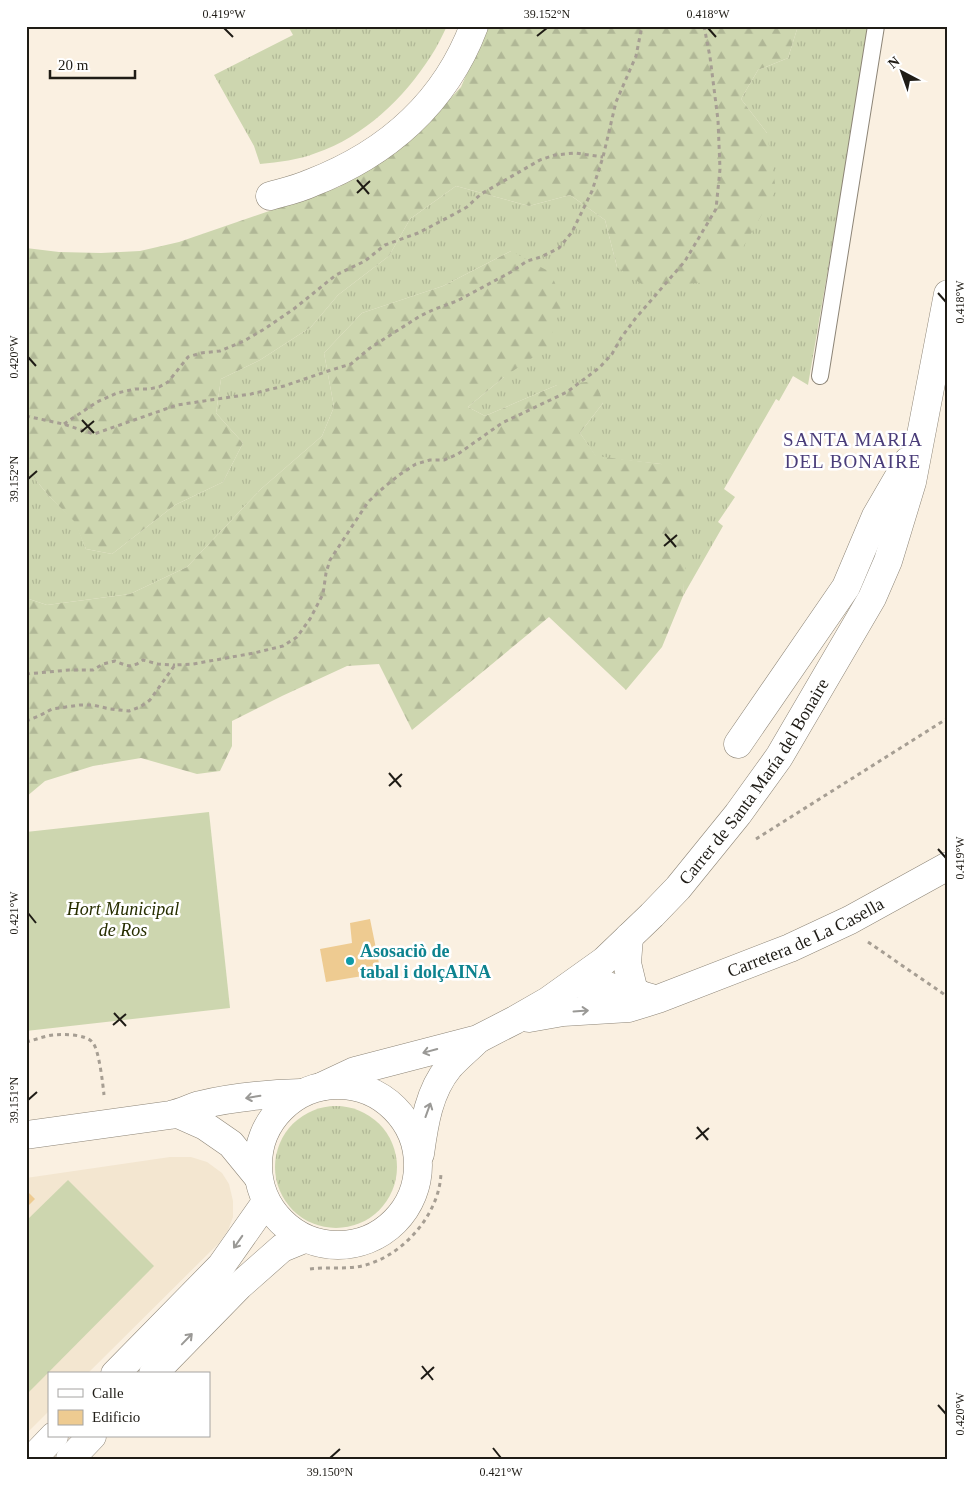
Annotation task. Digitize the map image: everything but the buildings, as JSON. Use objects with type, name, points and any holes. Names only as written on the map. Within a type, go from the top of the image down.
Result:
[{"type":"street","points":[[270,196],[310,184],[342,170],[371,154],[400,132],[426,106],[449,78],[468,44],[474,26]]},
{"type":"street","name":"Carrer de Santa María del Bonaire","points":[[312,1090],[355,1071],[478,1039],[548,1001],[604,961],[629,937],[678,888],[738,814],[778,757],[867,606],[888,561],[912,482],[948,294]]},
{"type":"street","name":"Carrer de Santa María del Bonaire","points":[[738,744],[846,587],[876,516],[920,440]]},
{"type":"street","name":"Carretera de La Casella","points":[[516,1020],[563,1012],[629,1008],[646,995],[790,948],[850,920],[948,866]]},
{"type":"street","points":[[629,937],[627,963],[646,995]]},
{"type":"street","points":[[575,982],[602,984],[624,992],[646,995]]},
{"type":"street","name":"Carrer de Santa María del Bonaire","points":[[430,1160],[425,1116],[437,1086],[448,1068],[478,1039]]},
{"type":"street","points":[[26,1135],[178,1114],[199,1106],[255,1096],[350,1085],[376,1093],[397,1109],[430,1160],[405,1211],[385,1231],[359,1244],[331,1246],[304,1239],[281,1223],[262,1190],[231,1144],[205,1126],[178,1114]]},
{"type":"street","points":[[117,1372],[221,1266],[262,1190],[258,1150],[268,1126],[282,1107],[312,1090]]},
{"type":"street","points":[[155,1372],[246,1280],[282,1248],[304,1239]]},
{"type":"street","points":[[32,1459],[52,1438]]},
{"type":"street","points":[[70,1459],[90,1438]]},
{"type":"lane","points":[[820,376],[876,26]]},
{"type":"path","points":[[26,416],[63,424],[94,434],[177,405],[251,394],[284,386],[351,364],[370,348],[420,316],[457,302],[527,261],[541,257],[559,248],[572,232],[582,215],[592,191],[603,157],[616,102],[636,56],[642,26]]},
{"type":"path","points":[[26,674],[93,670],[103,664],[115,661],[125,666],[137,664],[143,660],[158,664],[193,664],[283,646],[297,637],[310,619],[323,594],[330,560],[368,502],[416,464],[430,460],[444,460],[458,454],[502,423],[567,392],[599,368],[612,354],[635,319],[685,261],[716,209],[720,169],[718,120],[704,26]]},
{"type":"path","points":[[63,424],[97,402],[117,392],[159,387],[168,382],[188,357],[201,353],[220,351],[258,332],[295,308],[336,275],[365,261],[385,245],[418,233],[447,218],[467,207],[481,194],[540,160],[555,155],[575,153],[603,157]]},
{"type":"path","points":[[26,721],[52,709],[80,705],[93,705],[129,711],[140,707],[150,700],[174,665]]},
{"type":"path","points":[[758,838],[948,718]]},
{"type":"path","points":[[850,920],[849,929],[948,997]]},
{"type":"path","points":[[26,1042],[52,1035],[89,1038],[95,1044],[109,1123]]},
{"type":"path","points":[[305,1269],[357,1267],[394,1252],[413,1237],[432,1210],[441,1179],[430,1160]]},
{"type":"shaded area","points":[[170,1157],[191,1157],[207,1162],[222,1173],[229,1184],[233,1201],[233,1217],[228,1230],[219,1243],[89,1372],[48,1372],[48,1412],[26,1434],[26,1178]]},
{"type":"green space","points":[[288,26],[447,26],[431,56],[408,87],[366,126],[334,146],[316,153],[295,159],[260,164],[254,146],[214,75],[293,35]]},
{"type":"green space","points":[[487,26],[798,26],[788,58],[758,70],[741,99],[767,133],[776,190],[742,249],[708,282],[647,288],[617,267],[605,220],[570,195],[529,206],[456,186],[410,219],[389,256],[338,295],[311,327],[260,360],[221,379],[216,413],[243,443],[223,482],[175,505],[112,554],[86,549],[74,521],[48,495],[26,468],[26,248],[59,252],[101,253],[140,251],[179,242],[339,187],[415,136],[461,87]]},
{"type":"green space","points":[[798,26],[870,26],[808,385],[793,376],[779,401],[776,399],[724,489],[735,497],[718,522],[723,526],[683,596],[684,573],[661,464],[596,457],[580,433],[603,403],[557,385],[485,416],[468,407],[504,377],[511,251],[443,286],[362,313],[324,353],[334,407],[322,436],[261,489],[187,567],[130,594],[47,605],[26,598],[26,468],[48,495],[75,521],[86,549],[112,554],[175,505],[223,482],[243,443],[216,413],[221,379],[260,360],[311,327],[338,295],[389,256],[410,219],[456,186],[529,206],[570,195],[605,220],[617,267],[767,133],[741,99],[758,70],[788,58]]},
{"type":"green space","points":[[511,251],[550,272],[563,301],[547,348],[504,377],[468,407],[485,416],[557,385],[596,381],[603,403],[580,433],[596,456],[661,464],[689,482],[688,531],[683,596],[662,647],[626,690],[549,617],[412,730],[379,664],[347,666],[232,721],[232,746],[220,771],[197,774],[141,758],[93,766],[45,781],[26,797],[26,598],[47,605],[130,594],[187,567],[261,489],[322,436],[334,407],[324,353],[362,313],[443,286]]},
{"type":"green space","name":"Hort Municipal de Ros","points":[[209,812],[230,1008],[26,1031],[26,832]]},
{"type":"green space","points":[[336,1106],[360,1110],[379,1124],[393,1143],[397,1167],[393,1191],[379,1210],[360,1224],[336,1228],[312,1224],[293,1210],[279,1191],[275,1167],[279,1143],[293,1124],[312,1110]]},
{"type":"green space","points":[[68,1180],[154,1266],[26,1395],[26,1221]]},
{"type":"place","name":"Asosaciò de tabal i dolçAINA","points":[[350,961]]},
{"type":"district","name":"SANTA MARIA DEL BONAIRE","points":[[853,450]]}]
